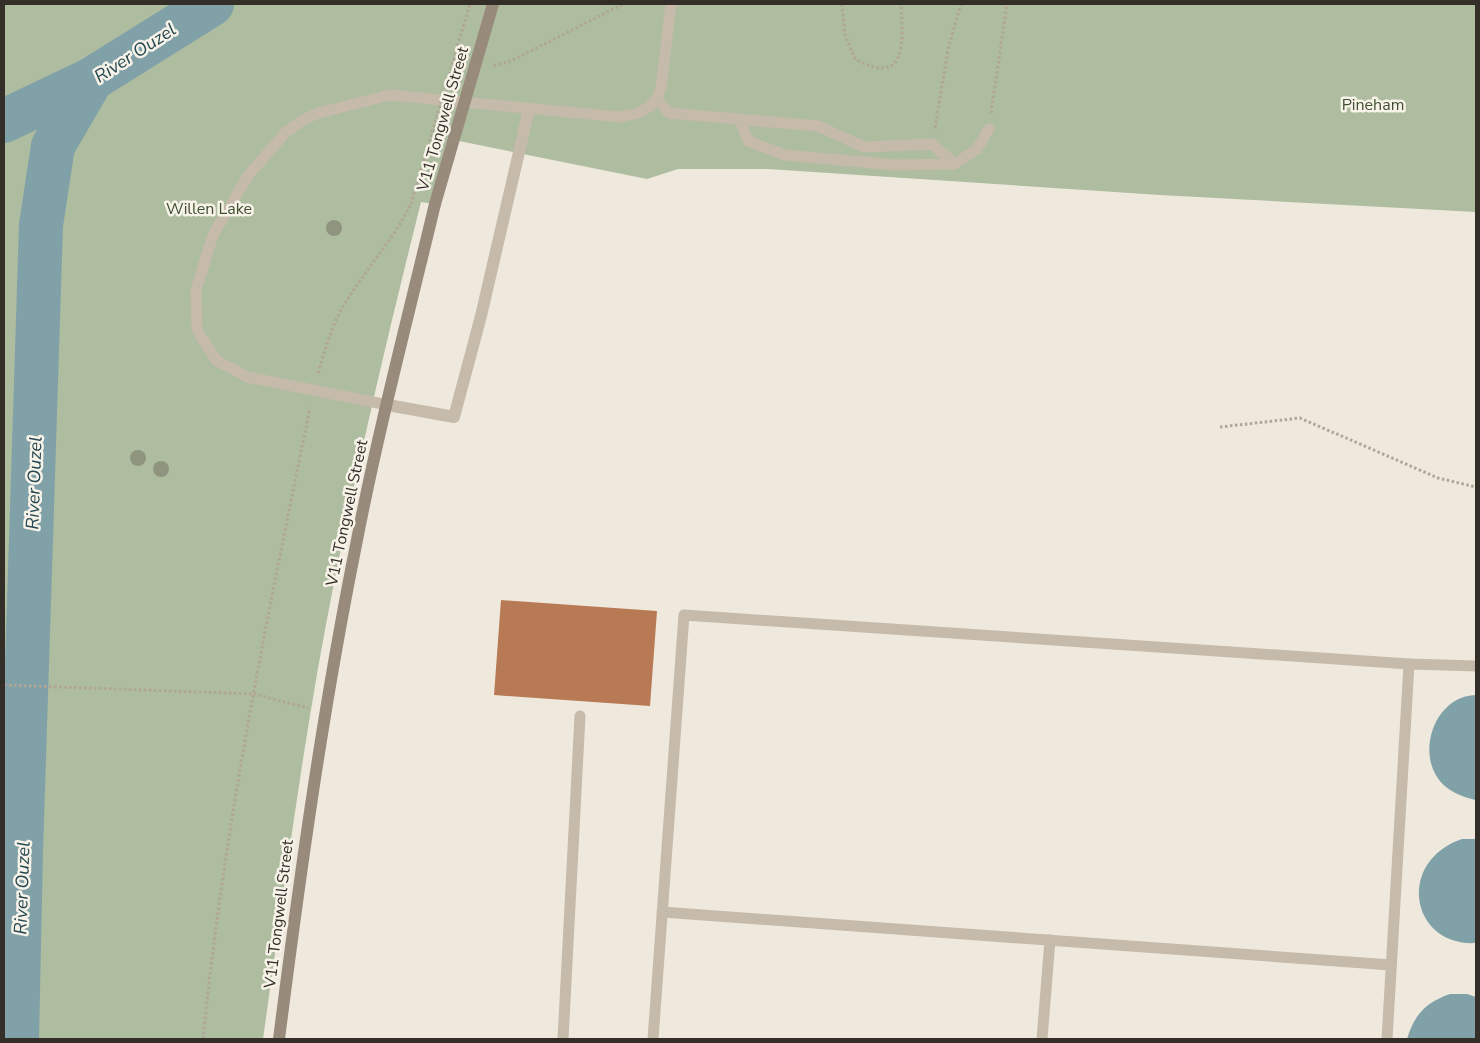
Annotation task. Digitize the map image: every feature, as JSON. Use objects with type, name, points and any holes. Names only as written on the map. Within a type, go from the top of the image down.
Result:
[{"type":"street","name":"V11 Tongwell Street","points":[[279,1039],[303,849],[324,714],[356,543],[435,204],[493,4]]},
{"type":"street","points":[[388,406],[454,417],[481,316],[529,109]]},
{"type":"lane","points":[[388,406],[246,377],[232,371],[216,360],[196,330],[196,290],[206,253],[222,218],[248,176],[285,133],[304,119],[337,107],[390,95],[620,117],[638,113],[657,99],[661,87],[671,4]]},
{"type":"lane","points":[[657,99],[669,113],[818,126],[864,147],[932,144],[955,164]]},
{"type":"lane","points":[[740,120],[748,141],[785,155],[895,165],[955,164],[977,148],[989,129]]},
{"type":"lane","points":[[653,1039],[684,615],[1410,664],[1476,666]]},
{"type":"lane","points":[[1387,1039],[1410,664]]},
{"type":"lane","points":[[563,1039],[580,716]]},
{"type":"lane","points":[[662,912],[1391,965]]},
{"type":"lane","points":[[1042,1039],[1050,940]]},
{"type":"path","points":[[203,1039],[230,833],[254,694],[313,392],[323,356],[339,315],[363,276],[391,240],[411,204],[470,4]]},
{"type":"path","points":[[485,69],[513,60],[623,4]]},
{"type":"path","points":[[842,4],[845,35],[855,59],[872,68],[888,68],[899,58],[903,39],[901,4]]},
{"type":"path","points":[[932,144],[948,49],[961,4]]},
{"type":"path","points":[[989,129],[1007,4]]},
{"type":"path","points":[[438,84],[458,78]]},
{"type":"path","points":[[1220,427],[1300,418],[1438,478],[1476,487]]},
{"type":"path","points":[[4,686],[254,694],[302,706],[324,714]]},
{"type":"green space","name":"Willen Lake","points":[[4,4],[1476,4],[1476,212],[1160,195],[768,169],[678,169],[647,179],[454,140],[435,204],[421,202],[378,378],[352,496],[309,719],[263,1039],[4,1039]]},
{"type":"water","points":[[1476,695],[1475,800],[1460,795],[1446,787],[1436,775],[1431,761],[1429,746],[1432,731],[1438,717],[1448,706],[1461,698]]},
{"type":"water","points":[[1462,839],[1476,839],[1476,943],[1454,941],[1437,932],[1425,918],[1420,901],[1420,883],[1427,866],[1441,850]]},
{"type":"water","points":[[1450,994],[1467,994],[1476,997],[1476,1039],[1407,1039],[1413,1023],[1422,1010],[1434,1001]]},
{"type":"building","points":[[501,600],[657,611],[650,706],[494,695]]},
{"type":"waterway","name":"River Ouzel","points":[[17,1039],[21,852],[41,225],[53,146],[92,79],[212,4]]},
{"type":"waterway","points":[[4,121],[92,79]]},
{"type":"park label","name":"Pineham","points":[[1373,105]]}]
